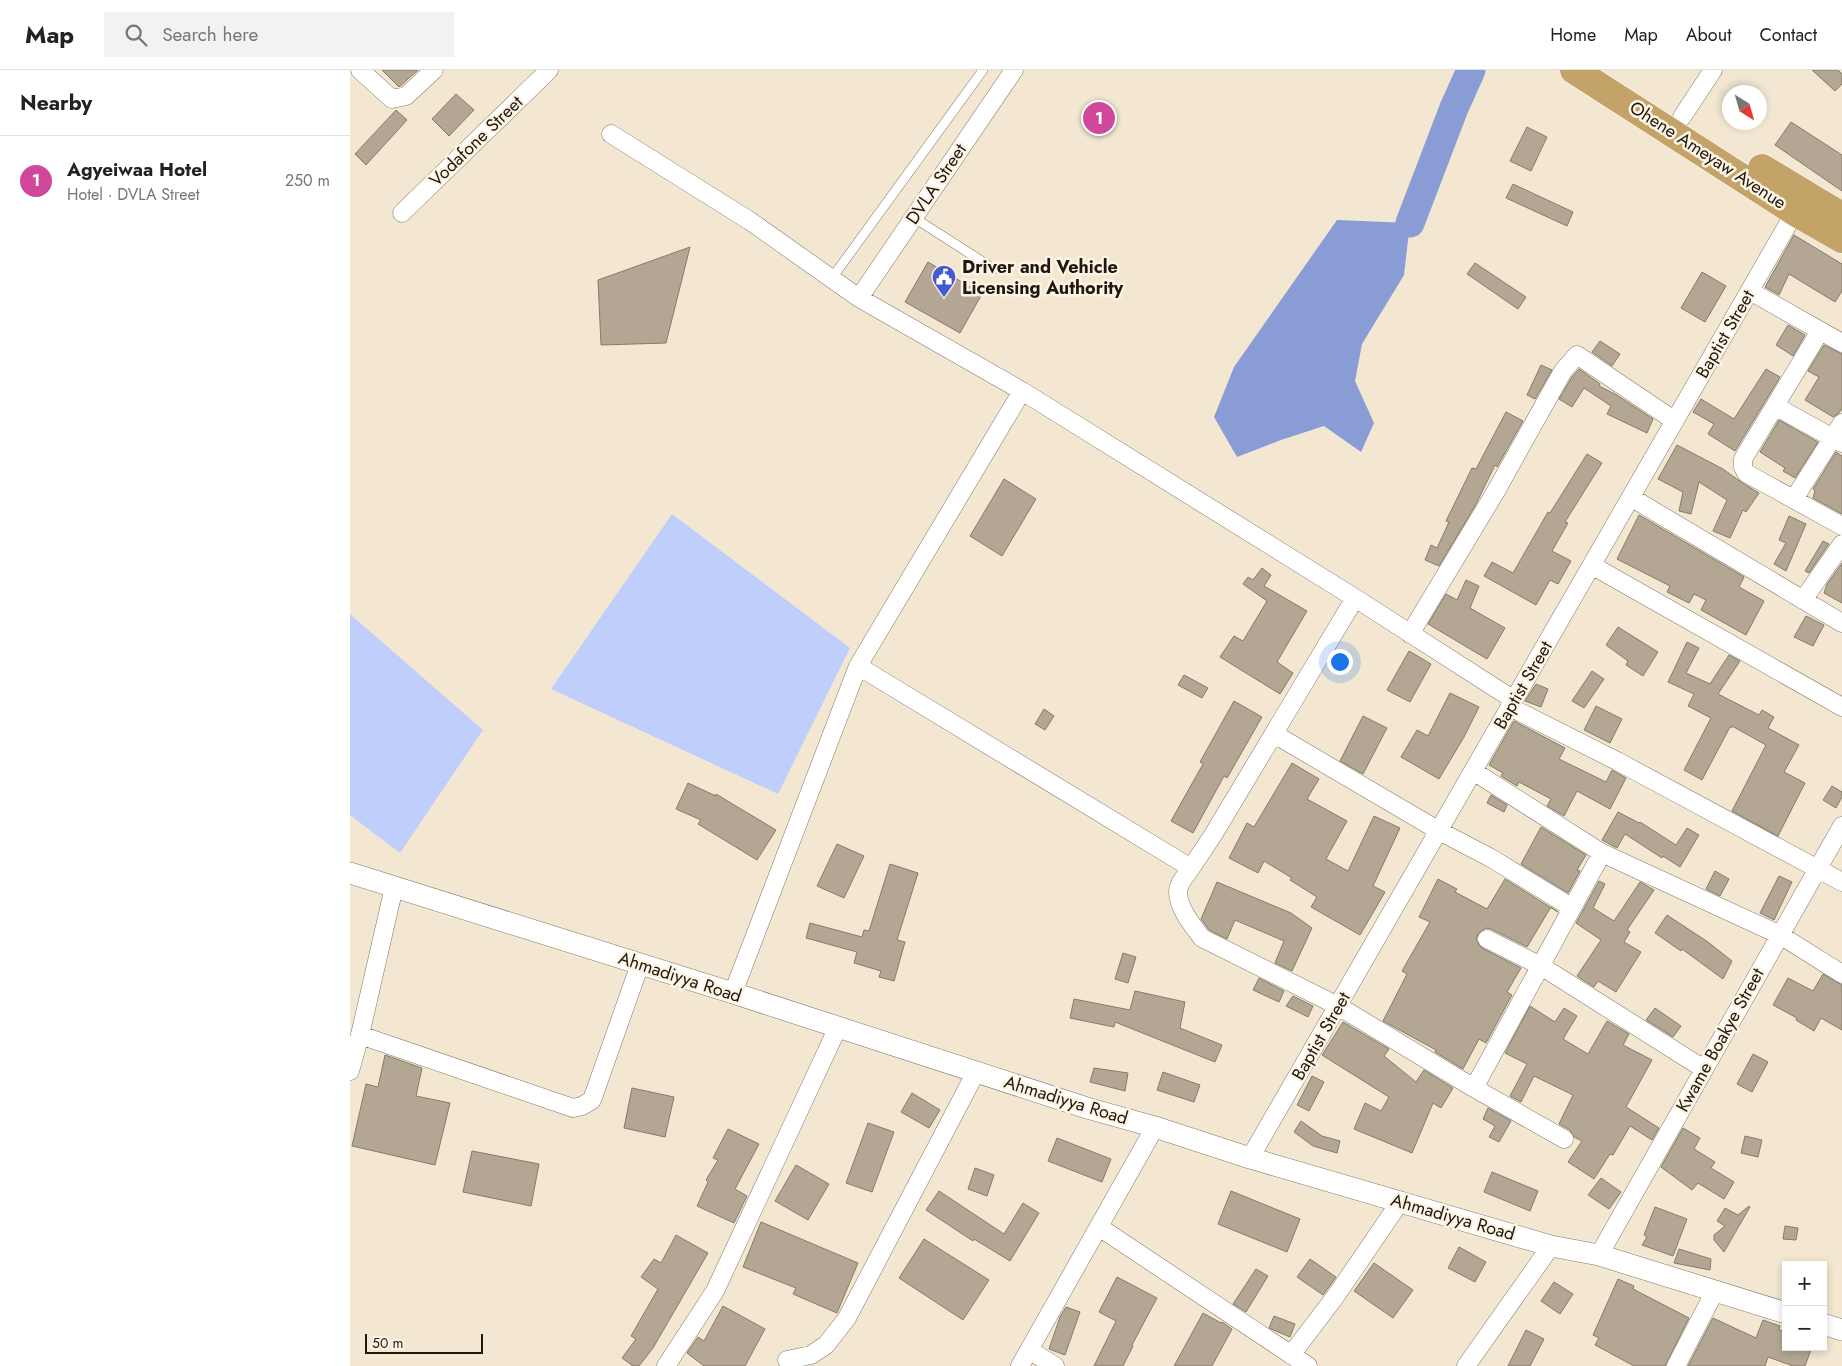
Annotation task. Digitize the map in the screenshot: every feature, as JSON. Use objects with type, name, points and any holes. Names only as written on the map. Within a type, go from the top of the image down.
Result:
[{"type":"highway","name":"Ohene Ameyaw Avenue","points":[[1594,73],[1682,117],[1754,164],[1842,216]]},
{"type":"highway","name":"Ohene Ameyaw Avenue","points":[[1594,73],[1795,212],[1842,239]]},
{"type":"street","points":[[360,70],[392,98],[406,96],[434,70]]},
{"type":"street","name":"Vodafone Street","points":[[402,213],[549,70]]},
{"type":"street","name":"DVLA Street","points":[[859,298],[1014,70]]},
{"type":"street","points":[[1682,117],[1713,70]]},
{"type":"street","points":[[611,134],[750,220],[859,298],[1022,391],[1355,598],[1512,703],[1842,882]]},
{"type":"street","name":"Baptist Street","points":[[1250,1158],[1593,566],[1795,212]]},
{"type":"street","points":[[1750,291],[1842,344]]},
{"type":"street","points":[[1820,331],[1743,459],[1743,467],[1746,472],[1842,526]]},
{"type":"street","points":[[1410,634],[1496,491],[1563,371],[1577,355],[1675,421]]},
{"type":"street","points":[[733,993],[858,666],[1022,391]]},
{"type":"street","points":[[1775,406],[1837,441]]},
{"type":"street","points":[[1794,499],[1837,441],[1842,423]]},
{"type":"street","points":[[1632,498],[1842,623]]},
{"type":"street","points":[[1803,600],[1842,544]]},
{"type":"street","points":[[1593,566],[1842,707]]},
{"type":"street","points":[[1355,598],[1213,836],[1181,883],[1178,892],[1189,922],[1202,938],[1338,1006],[1474,1088],[1564,1139]]},
{"type":"street","points":[[858,666],[1191,868]]},
{"type":"street","points":[[1274,734],[1491,858],[1571,907]]},
{"type":"street","points":[[1473,771],[1602,853],[1780,935],[1842,974]]},
{"type":"street","name":"Kwame Boakye Street","points":[[1599,1255],[1842,826]]},
{"type":"street","points":[[1474,1088],[1602,853]]},
{"type":"street","name":"Ahmadiyya Road","points":[[350,873],[733,993],[1087,1108],[1155,1127],[1250,1158],[1551,1246],[1599,1255],[1782,1312]]},
{"type":"street","points":[[350,1071],[394,886]]},
{"type":"street","points":[[1487,939],[1541,966],[1704,1069]]},
{"type":"street","points":[[360,1035],[573,1108],[582,1106],[592,1100],[640,964]]},
{"type":"street","points":[[666,1366],[715,1290],[838,1027]]},
{"type":"street","points":[[787,1360],[811,1355],[826,1345],[847,1318],[976,1072]]},
{"type":"street","points":[[1020,1366],[1155,1127]]},
{"type":"street","points":[[1291,1355],[1335,1297],[1400,1202]]},
{"type":"street","points":[[1098,1226],[1308,1366]]},
{"type":"street","points":[[1468,1365],[1551,1246]]},
{"type":"street","points":[[1676,1366],[1715,1291]]},
{"type":"street","points":[[1827,1325],[1842,1330]]},
{"type":"street","points":[[1029,1350],[1055,1366]]},
{"type":"lane","points":[[832,278],[983,70]]},
{"type":"lane","points":[[913,217],[994,269]]},
{"type":"shaded area","points":[[1337,220],[1410,223],[1404,275],[1362,344],[1355,381],[1374,423],[1361,452],[1324,426],[1237,457],[1214,417],[1234,367]]},
{"type":"shaded area","points":[[672,514],[850,648],[778,794],[551,689]]},
{"type":"shaded area","points":[[350,614],[483,730],[400,853],[350,815]]},
{"type":"building","points":[[382,70],[418,70],[399,87]]},
{"type":"building","points":[[1812,70],[1838,70],[1842,74],[1842,84],[1835,91]]},
{"type":"building","points":[[456,94],[474,110],[449,136],[432,119]]},
{"type":"building","points":[[396,110],[407,120],[366,165],[355,154]]},
{"type":"building","points":[[1791,122],[1842,155],[1842,191],[1775,145]]},
{"type":"building","points":[[1527,127],[1547,137],[1531,171],[1510,161]]},
{"type":"building","points":[[1513,184],[1573,212],[1567,226],[1506,198]]},
{"type":"building","points":[[1794,235],[1842,264],[1842,291],[1835,302],[1789,274],[1779,295],[1765,287]]},
{"type":"building","points":[[690,247],[666,343],[601,345],[598,280]]},
{"type":"building","name":"Driver and Vehicle Licensing Authority","points":[[928,262],[982,294],[960,333],[905,302]]},
{"type":"building","points":[[1475,263],[1526,297],[1518,309],[1467,274]]},
{"type":"building","points":[[1702,272],[1726,286],[1705,322],[1681,308]]},
{"type":"building","points":[[1788,325],[1805,335],[1793,356],[1776,345]]},
{"type":"building","points":[[1600,341],[1620,354],[1612,366],[1592,352]]},
{"type":"building","points":[[1824,345],[1842,354],[1842,409],[1833,417],[1805,400],[1819,377],[1808,371]]},
{"type":"building","points":[[1541,365],[1552,370],[1535,399],[1527,395]]},
{"type":"building","points":[[1579,369],[1600,384],[1599,386],[1615,394],[1653,419],[1647,433],[1607,414],[1611,406],[1584,388],[1572,407],[1559,399]]},
{"type":"building","points":[[1766,369],[1780,377],[1735,451],[1708,434],[1714,424],[1693,412],[1701,399],[1734,419]]},
{"type":"building","points":[[1506,412],[1523,421],[1497,467],[1495,465],[1475,506],[1439,566],[1425,560],[1431,545],[1437,548],[1449,522],[1446,521],[1472,468],[1476,469]]},
{"type":"building","points":[[1779,420],[1818,442],[1795,478],[1783,471],[1785,468],[1760,452]]},
{"type":"building","points":[[1677,445],[1723,469],[1759,493],[1746,512],[1743,510],[1730,538],[1713,531],[1727,500],[1699,482],[1691,514],[1679,511],[1683,492],[1658,479]]},
{"type":"building","points":[[1836,452],[1842,456],[1842,514],[1813,498],[1815,491],[1813,489]]},
{"type":"building","points":[[1587,454],[1602,463],[1565,522],[1568,523],[1552,551],[1571,561],[1558,584],[1550,580],[1536,605],[1484,576],[1492,562],[1513,573],[1548,512],[1550,513]]},
{"type":"building","points":[[1004,479],[1036,499],[1002,556],[970,536]]},
{"type":"building","points":[[1639,515],[1744,577],[1739,587],[1764,601],[1746,635],[1701,610],[1706,600],[1694,594],[1689,603],[1667,592],[1670,586],[1617,559]]},
{"type":"building","points":[[1789,516],[1806,524],[1786,571],[1774,564],[1786,543],[1779,540]]},
{"type":"building","points":[[1823,541],[1829,544],[1809,573],[1805,571]]},
{"type":"building","points":[[1842,563],[1842,603],[1824,593],[1827,584]]},
{"type":"building","points":[[1262,568],[1271,575],[1264,586],[1307,611],[1277,662],[1293,673],[1280,694],[1220,657],[1234,636],[1243,641],[1267,601],[1243,584],[1248,577],[1253,580]]},
{"type":"building","points":[[1466,580],[1479,586],[1470,608],[1505,628],[1487,659],[1428,624],[1446,594],[1457,600]]},
{"type":"building","points":[[1806,616],[1824,625],[1813,646],[1794,637]]},
{"type":"building","points":[[1618,627],[1658,652],[1643,676],[1626,665],[1628,661],[1606,645]]},
{"type":"building","points":[[1687,642],[1699,648],[1686,673],[1710,684],[1729,655],[1740,661],[1718,694],[1759,715],[1762,710],[1774,717],[1768,728],[1799,745],[1784,772],[1805,783],[1778,836],[1732,811],[1766,745],[1732,726],[1702,780],[1684,770],[1711,718],[1688,706],[1694,694],[1668,682]]},
{"type":"building","points":[[1409,651],[1431,664],[1410,702],[1387,690]]},
{"type":"building","points":[[1592,671],[1604,679],[1584,708],[1572,701]]},
{"type":"building","points":[[1184,675],[1208,688],[1202,698],[1178,685]]},
{"type":"building","points":[[1536,684],[1548,689],[1541,707],[1525,701]]},
{"type":"building","points":[[1450,693],[1479,707],[1439,779],[1401,757],[1417,730],[1428,736]]},
{"type":"building","points":[[1234,701],[1262,717],[1227,778],[1224,776],[1193,833],[1171,821],[1203,764],[1200,762]]},
{"type":"building","points":[[1596,706],[1622,719],[1610,743],[1584,730]]},
{"type":"building","points":[[1044,709],[1054,716],[1045,730],[1035,724]]},
{"type":"building","points":[[1363,716],[1387,728],[1363,774],[1340,761]]},
{"type":"building","points":[[1514,721],[1565,748],[1559,759],[1606,782],[1612,770],[1626,778],[1610,809],[1577,791],[1564,816],[1547,806],[1551,799],[1519,782],[1517,786],[1501,776],[1503,773],[1489,765]]},
{"type":"building","points":[[1292,763],[1319,779],[1307,799],[1347,821],[1326,859],[1348,871],[1374,816],[1400,828],[1373,886],[1385,892],[1360,935],[1311,907],[1317,897],[1290,880],[1292,878],[1264,861],[1258,873],[1229,858],[1247,823],[1254,827]]},
{"type":"building","points":[[688,783],[716,796],[716,794],[776,830],[757,860],[698,824],[701,820],[676,809]]},
{"type":"building","points":[[1832,786],[1842,792],[1842,797],[1836,808],[1823,800]]},
{"type":"building","points":[[1491,795],[1507,805],[1504,812],[1487,803]]},
{"type":"building","points":[[1618,812],[1640,822],[1676,845],[1687,828],[1699,835],[1680,867],[1663,856],[1662,858],[1625,834],[1617,848],[1602,840]]},
{"type":"building","points":[[1541,827],[1586,855],[1577,870],[1580,871],[1568,893],[1521,864]]},
{"type":"building","points":[[837,844],[864,856],[844,898],[817,886]]},
{"type":"building","points":[[890,864],[918,873],[897,940],[905,942],[894,981],[879,977],[881,971],[854,963],[857,952],[806,938],[810,923],[862,937],[864,930],[869,931]]},
{"type":"building","points":[[1715,871],[1729,879],[1720,896],[1706,889]]},
{"type":"building","points":[[1779,876],[1792,882],[1774,920],[1760,913]]},
{"type":"building","points":[[1438,879],[1457,889],[1455,892],[1487,909],[1505,879],[1551,907],[1527,947],[1491,929],[1486,928],[1478,934],[1476,940],[1482,948],[1521,968],[1507,992],[1512,995],[1486,1043],[1479,1039],[1463,1069],[1435,1052],[1436,1050],[1383,1021],[1407,974],[1402,971],[1430,922],[1419,917]]},
{"type":"building","points":[[1599,881],[1605,884],[1593,908],[1614,921],[1640,882],[1654,890],[1627,930],[1630,932],[1624,942],[1641,952],[1616,992],[1598,981],[1594,987],[1577,976],[1601,940],[1576,923]]},
{"type":"building","points":[[1217,882],[1291,913],[1312,928],[1292,971],[1275,963],[1284,941],[1235,920],[1227,939],[1209,930],[1201,919]]},
{"type":"building","points":[[1667,915],[1708,942],[1732,961],[1723,979],[1682,949],[1681,951],[1655,933]]},
{"type":"building","points":[[1123,953],[1136,957],[1128,983],[1115,979]]},
{"type":"building","points":[[1823,974],[1842,985],[1842,1030],[1821,1018],[1814,1031],[1796,1020],[1797,1018],[1773,1005],[1788,978],[1813,991]]},
{"type":"building","points":[[1259,978],[1284,991],[1279,1002],[1253,990]]},
{"type":"building","points":[[1135,991],[1185,1002],[1180,1028],[1222,1045],[1215,1062],[1115,1022],[1114,1027],[1070,1018],[1074,999],[1130,1010]]},
{"type":"building","points":[[1293,996],[1313,1006],[1308,1017],[1286,1006]]},
{"type":"building","points":[[1530,1006],[1555,1022],[1564,1008],[1577,1016],[1563,1039],[1588,1054],[1607,1021],[1629,1034],[1623,1045],[1652,1060],[1626,1107],[1659,1128],[1652,1140],[1630,1126],[1613,1155],[1610,1154],[1594,1179],[1568,1162],[1582,1141],[1574,1137],[1570,1130],[1559,1124],[1573,1095],[1534,1076],[1521,1102],[1510,1096],[1527,1064],[1505,1053]]},
{"type":"building","points":[[1655,1008],[1681,1026],[1673,1037],[1646,1020]]},
{"type":"building","points":[[1343,1022],[1389,1049],[1384,1056],[1416,1082],[1424,1070],[1453,1088],[1441,1108],[1433,1103],[1412,1153],[1354,1129],[1365,1103],[1381,1111],[1389,1097],[1322,1055]]},
{"type":"building","points":[[1753,1054],[1768,1062],[1752,1092],[1737,1084]]},
{"type":"building","points":[[385,1055],[422,1068],[416,1096],[450,1103],[435,1165],[352,1146],[366,1084],[378,1087]]},
{"type":"building","points":[[1094,1068],[1128,1073],[1125,1091],[1090,1082]]},
{"type":"building","points":[[1163,1072],[1200,1085],[1194,1102],[1157,1090]]},
{"type":"building","points":[[1312,1076],[1324,1082],[1309,1111],[1297,1105]]},
{"type":"building","points":[[632,1088],[674,1097],[665,1137],[624,1128]]},
{"type":"building","points":[[912,1093],[940,1110],[929,1128],[901,1112]]},
{"type":"building","points":[[1488,1108],[1511,1121],[1499,1142],[1489,1137],[1495,1126],[1483,1119]]},
{"type":"building","points":[[1301,1121],[1322,1136],[1340,1141],[1337,1153],[1313,1146],[1294,1132]]},
{"type":"building","points":[[868,1123],[894,1132],[872,1192],[846,1183]]},
{"type":"building","points":[[1683,1128],[1700,1138],[1694,1149],[1715,1162],[1711,1168],[1734,1182],[1724,1199],[1698,1183],[1692,1190],[1661,1167]]},
{"type":"building","points":[[728,1129],[759,1144],[735,1189],[747,1196],[734,1223],[697,1206],[708,1182],[706,1180],[718,1160],[713,1158]]},
{"type":"building","points":[[1745,1136],[1762,1140],[1758,1157],[1741,1153]]},
{"type":"building","points":[[1057,1138],[1111,1159],[1102,1182],[1048,1161]]},
{"type":"building","points":[[472,1151],[539,1164],[531,1206],[463,1192]]},
{"type":"building","points":[[796,1165],[829,1184],[808,1220],[775,1201]]},
{"type":"building","points":[[975,1168],[994,1175],[987,1196],[968,1189]]},
{"type":"building","points":[[1492,1172],[1538,1191],[1530,1211],[1484,1192]]},
{"type":"building","points":[[1601,1178],[1621,1192],[1609,1209],[1588,1195]]},
{"type":"building","points":[[939,1191],[1004,1234],[1023,1203],[1039,1213],[1010,1261],[974,1239],[973,1241],[926,1210]]},
{"type":"building","points":[[1231,1191],[1300,1219],[1287,1252],[1218,1224]]},
{"type":"building","points":[[1749,1206],[1724,1252],[1714,1240],[1714,1235],[1725,1226],[1717,1221],[1725,1208],[1738,1215]]},
{"type":"building","points":[[1655,1207],[1687,1219],[1673,1256],[1642,1245],[1647,1237],[1644,1235]]},
{"type":"building","points":[[761,1222],[858,1263],[837,1313],[793,1294],[796,1288],[743,1267]]},
{"type":"building","points":[[1785,1226],[1798,1228],[1796,1240],[1783,1239]]},
{"type":"building","points":[[676,1235],[708,1253],[653,1348],[639,1366],[633,1366],[622,1358],[636,1339],[631,1336],[658,1289],[641,1277],[654,1259],[661,1263]]},
{"type":"building","points":[[924,1239],[989,1280],[963,1320],[899,1278]]},
{"type":"building","points":[[1459,1247],[1486,1262],[1475,1282],[1448,1268]]},
{"type":"building","points":[[1679,1249],[1711,1259],[1710,1270],[1674,1263]]},
{"type":"building","points":[[1310,1259],[1336,1277],[1323,1295],[1297,1277]]},
{"type":"building","points":[[1374,1263],[1413,1290],[1393,1318],[1354,1291]]},
{"type":"building","points":[[1256,1269],[1268,1276],[1246,1312],[1233,1304]]},
{"type":"building","points":[[1117,1277],[1157,1298],[1123,1366],[1094,1366],[1116,1321],[1099,1312]]},
{"type":"building","points":[[1618,1279],[1634,1286],[1633,1289],[1689,1318],[1665,1366],[1634,1366],[1595,1345],[1599,1338],[1593,1335]]},
{"type":"building","points":[[1554,1282],[1573,1294],[1560,1314],[1541,1301]]},
{"type":"building","points":[[723,1306],[765,1329],[745,1366],[704,1366],[687,1353],[698,1337],[704,1341]]},
{"type":"building","points":[[1066,1307],[1080,1312],[1065,1355],[1049,1349],[1060,1317]]},
{"type":"building","points":[[1203,1313],[1232,1329],[1212,1366],[1174,1366]]},
{"type":"building","points":[[1274,1316],[1295,1324],[1290,1337],[1269,1328]]},
{"type":"building","points":[[1713,1318],[1756,1338],[1763,1320],[1780,1326],[1779,1330],[1782,1331],[1782,1351],[1811,1351],[1805,1366],[1793,1366],[1768,1357],[1765,1366],[1688,1366]]},
{"type":"building","points":[[1526,1330],[1544,1339],[1530,1366],[1508,1366]]},
{"type":"waterway","points":[[1410,223],[1454,108],[1471,70]]},
{"type":"place","name":"Agyeiwaa Hotel","points":[[1099,118]]},
{"type":"place","name":"Driver and Vehicle Licensing Authority","points":[[944,298]]}]
